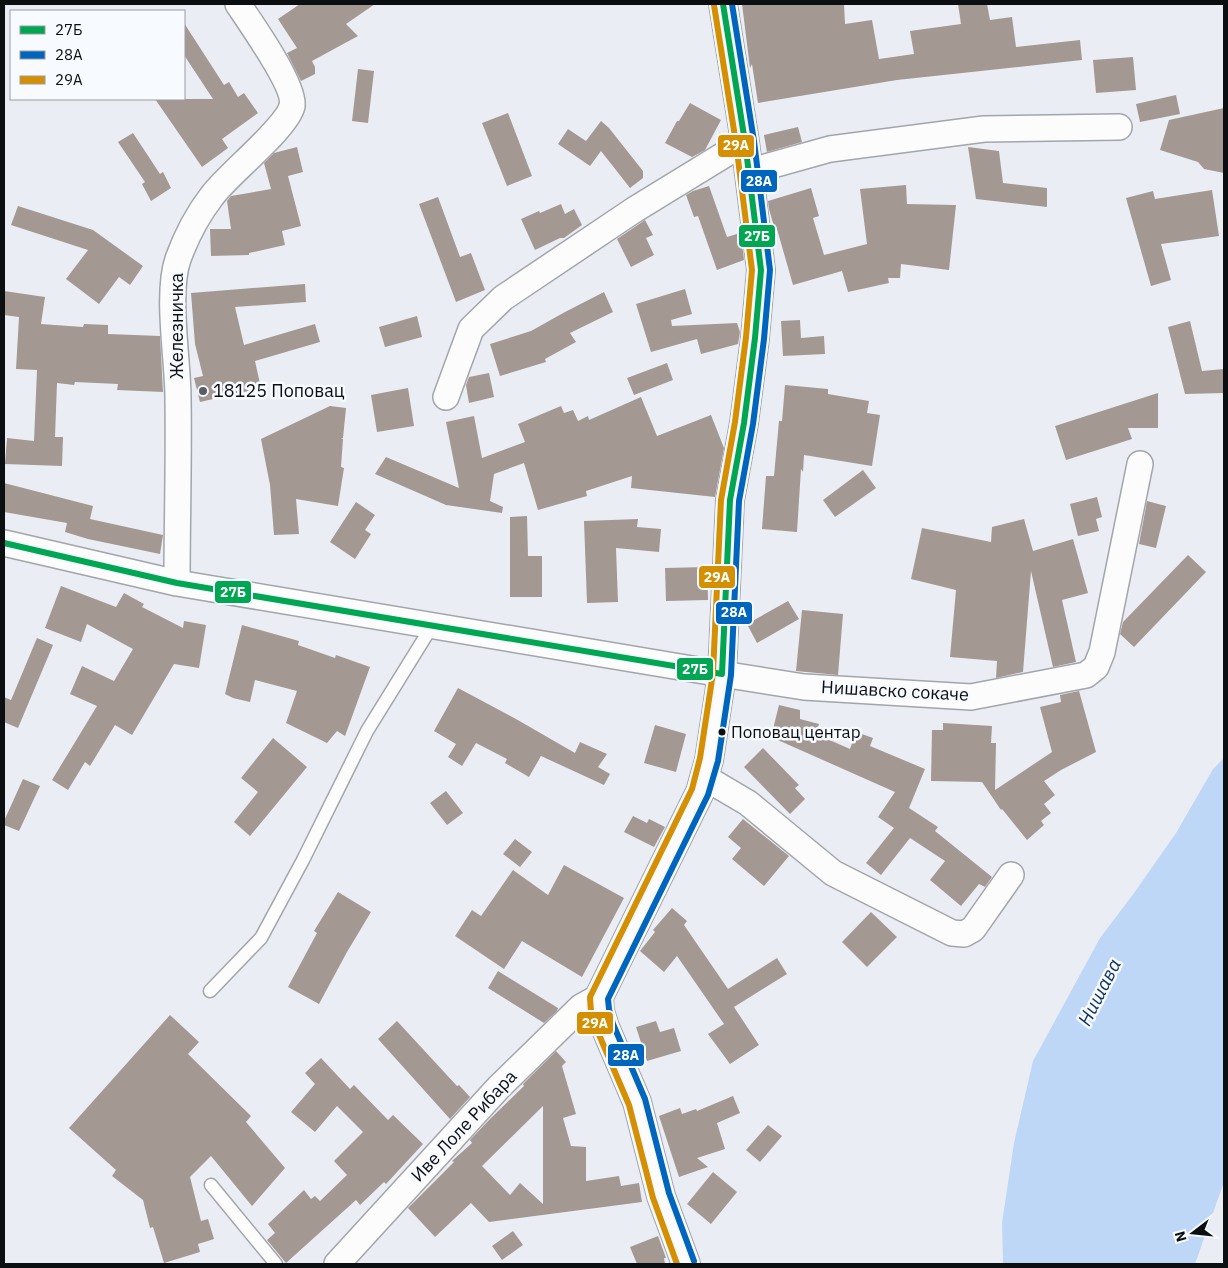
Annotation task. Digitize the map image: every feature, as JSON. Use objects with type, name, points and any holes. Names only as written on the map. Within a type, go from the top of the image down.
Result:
[{"type":"street","name":"Железничка","points":[[177,583],[178,397],[174,281],[178,260],[194,224],[212,195],[275,130],[292,107],[292,98],[286,80],[238,4]]},
{"type":"street","points":[[686,1264],[661,1196],[637,1102],[605,1027],[600,1011],[599,997],[700,792],[709,760],[722,674],[730,500],[744,423],[755,338],[761,270],[745,142],[723,4]]},
{"type":"street","points":[[748,172],[830,149],[984,129],[1119,127]]},
{"type":"street","points":[[446,397],[470,329],[503,298],[634,210],[745,142]]},
{"type":"street","name":"Нишавско сокаче","points":[[4,543],[177,583],[722,674],[804,687],[971,697],[1086,675],[1096,667],[1102,652],[1140,464]]},
{"type":"street","points":[[704,777],[748,803],[833,873],[952,933],[964,934],[973,929],[1011,875]]},
{"type":"street","name":"Иве Лоле Рибара","points":[[337,1264],[499,1087],[581,1007],[599,997]]},
{"type":"lane","points":[[210,991],[261,938],[303,860],[367,731],[432,626]]},
{"type":"lane","points":[[211,1185],[276,1264]]},
{"type":"water","name":"Нишава","points":[[1224,758],[1224,1182],[1195,1264],[1003,1264],[1002,1223],[1014,1143],[1033,1061],[1100,938],[1176,833],[1213,769]]},
{"type":"building","points":[[300,4],[375,4],[346,24],[358,36],[312,61],[315,67],[315,74],[301,81],[287,53],[297,48],[278,19]]},
{"type":"building","points":[[742,4],[844,4],[845,24],[872,20],[879,59],[914,54],[910,31],[961,24],[958,4],[987,4],[990,20],[1012,17],[1016,47],[1080,40],[1082,60],[897,80],[758,103],[752,64],[750,68]]},
{"type":"building","points":[[185,25],[224,85],[229,82],[238,97],[244,93],[258,113],[222,139],[228,148],[202,167],[156,100],[213,99],[185,57]]},
{"type":"building","points":[[1133,57],[1136,90],[1096,93],[1093,60]]},
{"type":"building","points":[[358,69],[374,71],[368,123],[352,121]]},
{"type":"building","points":[[1176,95],[1180,114],[1140,122],[1136,104]]},
{"type":"building","points":[[690,103],[721,120],[705,150],[692,157],[665,143]]},
{"type":"building","points":[[1224,108],[1224,173],[1204,169],[1198,162],[1160,150],[1169,120]]},
{"type":"building","points":[[508,113],[532,176],[507,186],[482,123]]},
{"type":"building","points":[[601,121],[609,128],[643,171],[643,178],[630,188],[601,151],[590,166],[558,144],[568,129],[586,141]]},
{"type":"building","points":[[798,127],[802,142],[767,152],[764,135]]},
{"type":"building","points":[[133,133],[160,174],[163,172],[171,188],[151,201],[142,184],[145,182],[118,142]]},
{"type":"building","points":[[297,147],[303,172],[288,176],[301,226],[282,231],[285,245],[249,253],[249,255],[211,256],[210,229],[231,229],[227,201],[231,196],[271,189],[264,163],[274,153]]},
{"type":"building","points":[[968,147],[999,151],[1003,183],[1047,188],[1047,207],[976,199]]},
{"type":"building","points":[[906,185],[907,204],[956,205],[949,270],[901,264],[900,278],[888,278],[889,283],[848,292],[842,271],[793,285],[777,229],[775,230],[768,201],[811,188],[819,216],[813,218],[824,255],[867,244],[860,189]]},
{"type":"building","points":[[709,186],[727,237],[737,234],[744,260],[717,270],[698,216],[694,217],[686,195]]},
{"type":"building","points":[[1212,190],[1219,236],[1161,244],[1171,280],[1151,286],[1126,198],[1153,191],[1155,199]]},
{"type":"building","points":[[438,197],[460,257],[471,253],[485,290],[456,302],[419,204]]},
{"type":"building","points":[[561,204],[565,214],[574,209],[582,225],[564,238],[560,238],[535,250],[521,219]]},
{"type":"building","points":[[18,206],[93,230],[143,266],[130,285],[119,277],[99,304],[66,279],[88,250],[11,225]]},
{"type":"building","points":[[645,220],[653,235],[646,238],[654,255],[631,267],[617,239]]},
{"type":"building","points":[[305,284],[306,302],[235,307],[244,345],[315,324],[320,342],[255,361],[261,388],[200,402],[194,378],[203,376],[195,344],[191,293]]},
{"type":"building","points":[[685,289],[692,314],[671,320],[672,326],[737,323],[740,332],[738,344],[701,354],[697,339],[651,352],[636,304]]},
{"type":"building","points":[[4,291],[45,297],[41,324],[83,327],[84,324],[108,325],[108,334],[160,336],[163,392],[117,390],[118,384],[75,382],[74,385],[57,383],[55,437],[63,437],[62,466],[5,464],[7,438],[34,441],[37,370],[16,369],[19,317],[4,315]]},
{"type":"building","points":[[604,292],[613,312],[570,333],[576,342],[545,359],[546,362],[500,376],[490,344],[531,331]]},
{"type":"building","points":[[417,316],[422,337],[385,347],[379,327]]},
{"type":"building","points":[[800,320],[801,338],[824,336],[825,354],[783,356],[781,321]]},
{"type":"building","points":[[1190,321],[1202,371],[1224,369],[1224,393],[1185,394],[1168,327]]},
{"type":"building","points":[[667,363],[673,380],[634,395],[627,378]]},
{"type":"building","points":[[489,373],[494,397],[469,403],[466,385],[469,377]]},
{"type":"building","points":[[785,385],[828,389],[828,394],[869,401],[867,413],[880,415],[872,466],[804,455],[803,472],[801,469],[797,532],[762,529],[766,476],[774,476],[779,421],[782,421]]},
{"type":"building","points":[[408,388],[414,426],[377,432],[371,395]]},
{"type":"building","points":[[1158,393],[1158,428],[1128,428],[1132,439],[1066,460],[1055,426]]},
{"type":"building","points":[[641,397],[657,436],[711,415],[724,448],[715,497],[631,488],[632,476],[586,491],[587,496],[538,510],[524,463],[494,474],[490,501],[503,507],[502,513],[446,505],[375,474],[386,457],[459,488],[446,422],[474,416],[482,458],[525,442],[518,424],[561,406],[564,413],[573,410],[578,421],[588,416],[589,420]]},
{"type":"building","points":[[330,406],[346,408],[343,438],[341,439],[343,439],[341,467],[344,468],[338,506],[296,499],[299,534],[274,535],[270,485],[261,439]]},
{"type":"building","points":[[863,470],[876,488],[835,517],[823,500]]},
{"type":"building","points":[[4,483],[93,506],[90,519],[163,535],[160,554],[88,539],[65,532],[67,523],[4,512]]},
{"type":"building","points":[[1097,497],[1102,517],[1096,519],[1099,531],[1078,536],[1070,504]]},
{"type":"building","points":[[1147,501],[1166,506],[1156,548],[1139,544]]},
{"type":"building","points":[[356,502],[375,515],[365,530],[371,534],[355,559],[330,542]]},
{"type":"building","points":[[527,516],[528,556],[542,556],[542,597],[510,597],[510,517]]},
{"type":"building","points":[[638,519],[637,527],[661,529],[659,552],[616,548],[618,602],[587,603],[584,521]]},
{"type":"building","points":[[1024,519],[1033,551],[1073,539],[1088,593],[1062,600],[1076,662],[1053,667],[1031,571],[1023,672],[996,678],[997,661],[950,657],[956,590],[911,579],[922,528],[991,542],[992,527]]},
{"type":"building","points":[[1188,555],[1206,572],[1134,647],[1120,634],[1123,622]]},
{"type":"building","points":[[707,567],[708,600],[666,601],[665,568]]},
{"type":"building","points":[[61,586],[116,607],[124,593],[144,604],[142,607],[183,628],[184,621],[206,625],[199,668],[174,664],[132,735],[115,725],[90,766],[85,762],[68,790],[52,780],[97,706],[70,694],[82,666],[114,681],[133,649],[87,624],[81,642],[45,628]]},
{"type":"building","points":[[788,601],[799,619],[757,643],[747,624]]},
{"type":"building","points":[[802,610],[843,614],[838,675],[796,671]]},
{"type":"building","points":[[242,625],[299,641],[298,645],[335,658],[336,655],[370,667],[345,736],[337,731],[327,743],[286,723],[297,691],[255,680],[250,702],[225,694]]},
{"type":"building","points":[[37,638],[53,645],[18,728],[4,722],[4,697],[11,700]]},
{"type":"building","points":[[458,688],[575,753],[580,742],[607,754],[598,767],[610,774],[604,785],[541,756],[529,777],[505,763],[507,759],[476,743],[462,766],[448,757],[456,744],[434,731]]},
{"type":"building","points":[[1079,691],[1096,752],[1044,781],[1055,795],[1044,804],[1051,813],[1041,821],[1044,825],[1027,840],[1001,810],[982,782],[931,781],[932,730],[943,730],[943,723],[992,726],[991,743],[996,743],[995,790],[1052,752],[1040,707],[1061,702],[1060,695]]},
{"type":"building","points":[[779,705],[800,710],[800,719],[819,724],[816,734],[850,749],[856,732],[873,738],[870,746],[925,769],[909,808],[938,827],[935,831],[992,877],[985,887],[979,884],[961,906],[930,880],[945,861],[910,838],[881,875],[866,863],[894,828],[878,817],[895,792],[771,737]]},
{"type":"building","points":[[655,725],[686,734],[676,772],[644,763]]},
{"type":"building","points":[[273,738],[307,767],[250,836],[234,822],[258,792],[241,778]]},
{"type":"building","points":[[763,748],[799,785],[795,788],[805,799],[790,814],[744,767]]},
{"type":"building","points":[[23,779],[40,786],[19,831],[4,825],[4,821]]},
{"type":"building","points":[[446,791],[463,813],[447,825],[430,803]]},
{"type":"building","points":[[633,816],[647,823],[649,819],[665,827],[654,847],[624,832]]},
{"type":"building","points":[[743,819],[789,856],[764,886],[732,859],[741,848],[728,837]]},
{"type":"building","points":[[515,839],[532,852],[520,867],[503,854]]},
{"type":"building","points":[[564,865],[624,898],[582,977],[522,941],[504,969],[455,936],[472,910],[481,916],[513,870],[548,895]]},
{"type":"building","points":[[338,892],[371,912],[319,1004],[288,987],[317,933],[314,931]]},
{"type":"building","points":[[672,908],[687,921],[684,925],[728,989],[777,958],[787,974],[734,1007],[759,1045],[730,1064],[708,1034],[724,1024],[677,956],[664,972],[640,951],[655,932],[653,930]]},
{"type":"building","points":[[871,912],[897,937],[867,967],[842,942]]},
{"type":"building","points":[[498,971],[558,1008],[557,1011],[544,1023],[488,988]]},
{"type":"building","points":[[170,1015],[199,1042],[188,1054],[251,1116],[246,1122],[285,1168],[252,1206],[211,1156],[190,1177],[201,1221],[208,1219],[214,1239],[198,1244],[200,1252],[164,1263],[153,1227],[150,1228],[143,1200],[112,1176],[116,1170],[69,1128]]},
{"type":"building","points":[[397,1021],[457,1086],[459,1085],[470,1097],[450,1119],[378,1039]]},
{"type":"building","points":[[656,1021],[660,1032],[674,1028],[681,1051],[647,1061],[636,1027]]},
{"type":"building","points":[[556,1051],[566,1062],[562,1066],[576,1114],[563,1118],[571,1146],[586,1147],[586,1181],[619,1176],[621,1186],[639,1183],[642,1202],[489,1222],[471,1203],[435,1237],[408,1208],[454,1162],[452,1161],[472,1143],[470,1140],[524,1086],[523,1084]],"holes":[[[543,1106],[543,1204],[520,1183],[510,1195],[482,1166]]]},
{"type":"building","points":[[321,1058],[350,1089],[354,1085],[388,1120],[393,1115],[423,1144],[386,1184],[384,1182],[360,1205],[356,1200],[286,1263],[267,1240],[275,1233],[268,1224],[304,1190],[311,1199],[315,1196],[320,1201],[347,1175],[334,1161],[363,1132],[337,1106],[315,1132],[291,1112],[315,1084],[305,1073]]},
{"type":"building","points":[[733,1096],[740,1113],[717,1123],[725,1149],[697,1158],[708,1167],[679,1177],[659,1116],[680,1108],[682,1114],[696,1109],[697,1111]]},
{"type":"building","points":[[768,1125],[782,1136],[760,1162],[746,1150]]},
{"type":"building","points":[[713,1172],[737,1192],[711,1224],[687,1204]]},
{"type":"building","points":[[513,1231],[523,1245],[502,1260],[492,1246]]},
{"type":"building","points":[[658,1236],[666,1258],[664,1258],[665,1264],[637,1264],[630,1247]]},
{"type":"transit line","name":"27Б","points":[[4,543],[177,583],[722,674],[730,500],[744,423],[755,338],[761,270],[745,142],[723,4]]},
{"type":"transit line","name":"28А","points":[[694,1261],[669,1193],[645,1099],[613,1024],[608,999],[708,795],[718,761],[731,675],[739,501],[753,424],[764,339],[770,270],[754,141],[732,4]]},
{"type":"transit line","name":"29А","points":[[677,1264],[653,1198],[629,1105],[591,1013],[590,997],[692,789],[700,758],[713,673],[721,500],[735,422],[752,270],[736,143],[714,5]]},
{"type":"place","name":"18125 Поповац","points":[[203,391]]},
{"type":"place","name":"Поповац центар","points":[[722,732]]}]
